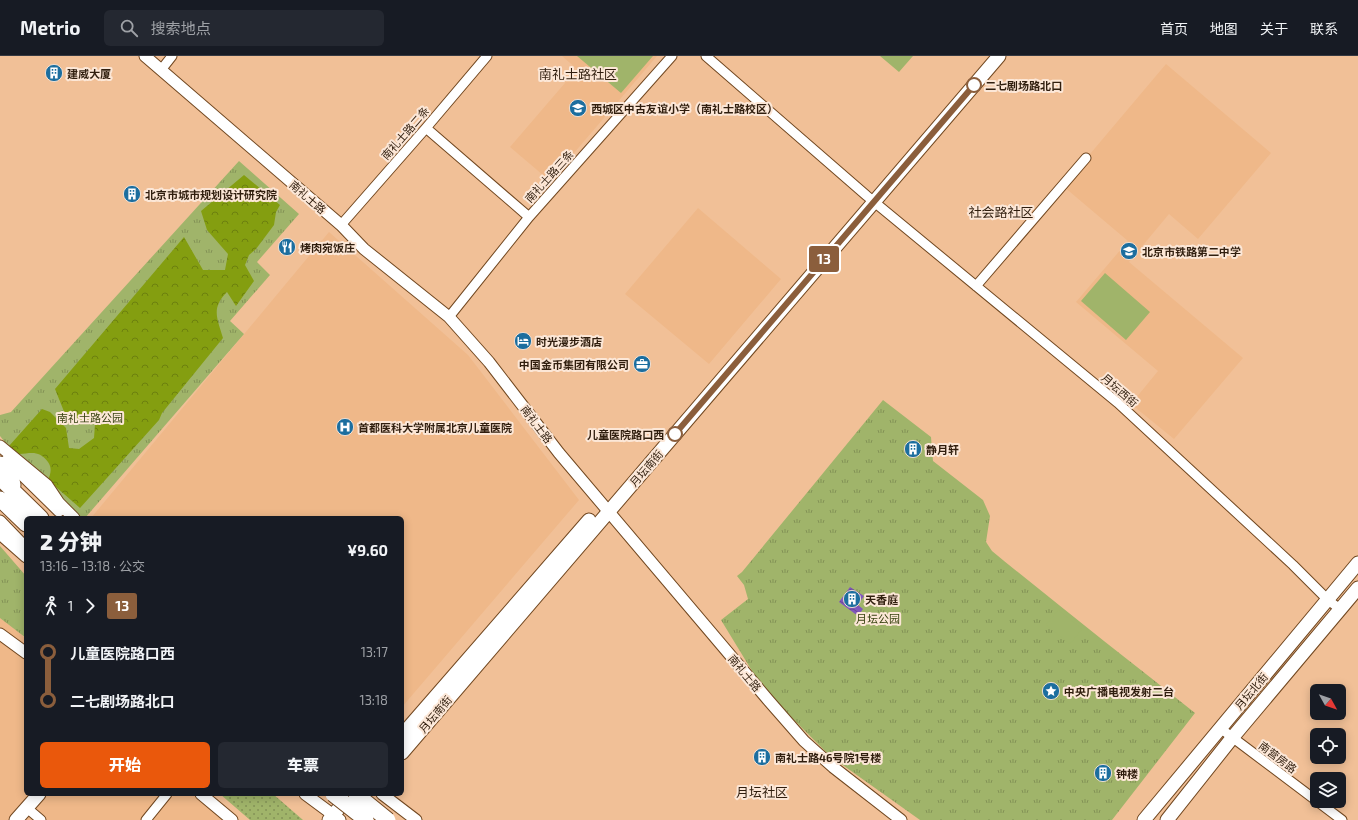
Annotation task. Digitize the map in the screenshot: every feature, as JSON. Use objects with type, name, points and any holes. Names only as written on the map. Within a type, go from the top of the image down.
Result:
[{"type":"highway","points":[[0,464],[11,476],[14,492]]},
{"type":"highway","points":[[0,478],[39,516]]},
{"type":"highway","points":[[2,501],[24,522]]},
{"type":"highway","points":[[336,796],[366,820]]},
{"type":"highway","points":[[353,798],[388,820]]},
{"type":"main road","name":"月坛南街","points":[[404,751],[605,508],[870,199],[987,56]]},
{"type":"main road","name":"月坛南街","points":[[870,199],[999,56]]},
{"type":"main road","name":"月坛南街","points":[[404,732],[605,508]]},
{"type":"main road","name":"月坛北街","points":[[1144,820],[1358,563]]},
{"type":"main road","name":"月坛北街","points":[[1167,820],[1232,738],[1358,588]]},
{"type":"main road","points":[[16,820],[37,796]]},
{"type":"main road","points":[[334,819],[353,798]]},
{"type":"main road","points":[[348,820],[353,798]]},
{"type":"street","name":"南礼士路","points":[[145,56],[341,225],[364,249],[449,317],[489,362],[559,453],[605,508],[804,741],[833,767],[901,820]]},
{"type":"street","points":[[161,70],[172,56]]},
{"type":"street","name":"南礼士路二条","points":[[341,225],[426,128],[486,56]]},
{"type":"street","name":"南礼士路三条","points":[[449,317],[529,217],[672,56]]},
{"type":"street","name":"月坛西街","points":[[706,56],[870,199],[1118,404],[1293,564],[1328,600],[1340,609]]},
{"type":"street","points":[[426,128],[529,217]]},
{"type":"street","points":[[976,286],[1086,158]]},
{"type":"street","points":[[0,446],[47,484],[59,503],[72,516]]},
{"type":"street","points":[[0,453],[64,516]]},
{"type":"street","points":[[0,522],[24,546]]},
{"type":"street","points":[[0,534],[24,555]]},
{"type":"street","points":[[0,634],[24,652]]},
{"type":"street","name":"南营房路","points":[[1220,728],[1342,820]]},
{"type":"street","points":[[146,820],[166,796]]},
{"type":"street","points":[[203,796],[232,820]]},
{"type":"street","points":[[307,796],[334,819]]},
{"type":"street","points":[[385,796],[416,820]]},
{"type":"street","points":[[353,798],[377,820]]},
{"type":"street","points":[[27,808],[41,820]]},
{"type":"shaded area","name":"西城区中古友谊小学（南礼士路校区）","points":[[562,56],[657,56],[550,181],[510,147],[577,69]]},
{"type":"shaded area","name":"北京市铁路第二中学","points":[[1166,64],[1271,153],[1198,239],[1169,214],[1129,262],[1243,358],[1174,439],[1131,404],[1158,371],[1076,302],[1128,241],[1063,186]]},
{"type":"shaded area","points":[[698,208],[781,279],[709,364],[625,294]]},
{"type":"shaded area","name":"首都医科大学附属北京儿童医院","points":[[329,232],[468,355],[579,500],[404,705],[404,516],[93,516]]},
{"type":"shaded area","points":[[0,616],[24,637],[24,796],[207,796],[235,820],[0,820]]},
{"type":"green space","points":[[577,56],[653,56],[621,93]]},
{"type":"green space","points":[[880,56],[913,56],[899,72]]},
{"type":"green space","name":"南礼士路公园","points":[[239,161],[299,214],[257,262],[270,275],[230,321],[244,334],[87,516],[75,516],[36,468],[22,460],[10,449],[0,436],[0,415],[11,412]]},
{"type":"green space","name":"南礼士路公园","points":[[244,175],[280,205],[276,212],[274,225],[256,249],[249,255],[245,265],[254,281],[236,306],[227,292],[222,298],[217,308],[217,319],[223,338],[162,413],[159,420],[80,508],[48,480],[51,468],[45,458],[35,453],[19,454],[9,446],[42,409],[50,412],[66,428],[69,448],[79,449],[94,438],[95,424],[67,419],[55,389],[184,237],[203,270],[225,270],[228,254],[207,230],[201,211]]},
{"type":"green space","points":[[1105,273],[1150,312],[1126,340],[1081,301]]},
{"type":"green space","name":"月坛公园","points":[[883,400],[931,437],[933,461],[983,500],[990,516],[986,542],[992,551],[1195,713],[1112,820],[920,820],[830,756],[763,689],[721,620],[748,599],[744,585],[737,576],[742,572]]},
{"type":"green space","points":[[0,546],[24,574],[24,636],[0,618]]},
{"type":"green space","points":[[1058,610],[1082,629],[1070,644],[1046,625]]},
{"type":"green space","points":[[222,796],[275,796],[303,820],[250,820]]},
{"type":"water","points":[[850,587],[864,596],[858,605],[863,609],[858,616],[839,602]]},
{"type":"bus line","name":"13","points":[[675,434],[974,85]]},
{"type":"place","name":"建威大厦","points":[[54,73]]},
{"type":"place","name":"二七剧场路北口","points":[[974,85]]},
{"type":"place","name":"西城区中古友谊小学（南礼士路校区）","points":[[578,108]]},
{"type":"place","name":"北京市城市规划设计研究院","points":[[132,194]]},
{"type":"place","name":"烤肉宛饭庄","points":[[287,247]]},
{"type":"place","name":"北京市铁路第二中学","points":[[1129,251]]},
{"type":"place","name":"时光漫步酒店","points":[[523,341]]},
{"type":"place","name":"中国金币集团有限公司","points":[[642,364]]},
{"type":"place","name":"首都医科大学附属北京儿童医院","points":[[345,427]]},
{"type":"place","name":"儿童医院路口西","points":[[675,434]]},
{"type":"place","name":"静月轩","points":[[913,449]]},
{"type":"place","name":"天香庭","points":[[852,599]]},
{"type":"place","name":"中央广播电视发射二台","points":[[1051,691]]},
{"type":"place","name":"南礼士路46号院1号楼","points":[[762,757]]},
{"type":"place","name":"钟楼","points":[[1103,773]]},
{"type":"district","name":"南礼士路社区","points":[[578,74]]},
{"type":"district","name":"社会路社区","points":[[1001,212]]},
{"type":"district","name":"月坛社区","points":[[762,792]]}]
